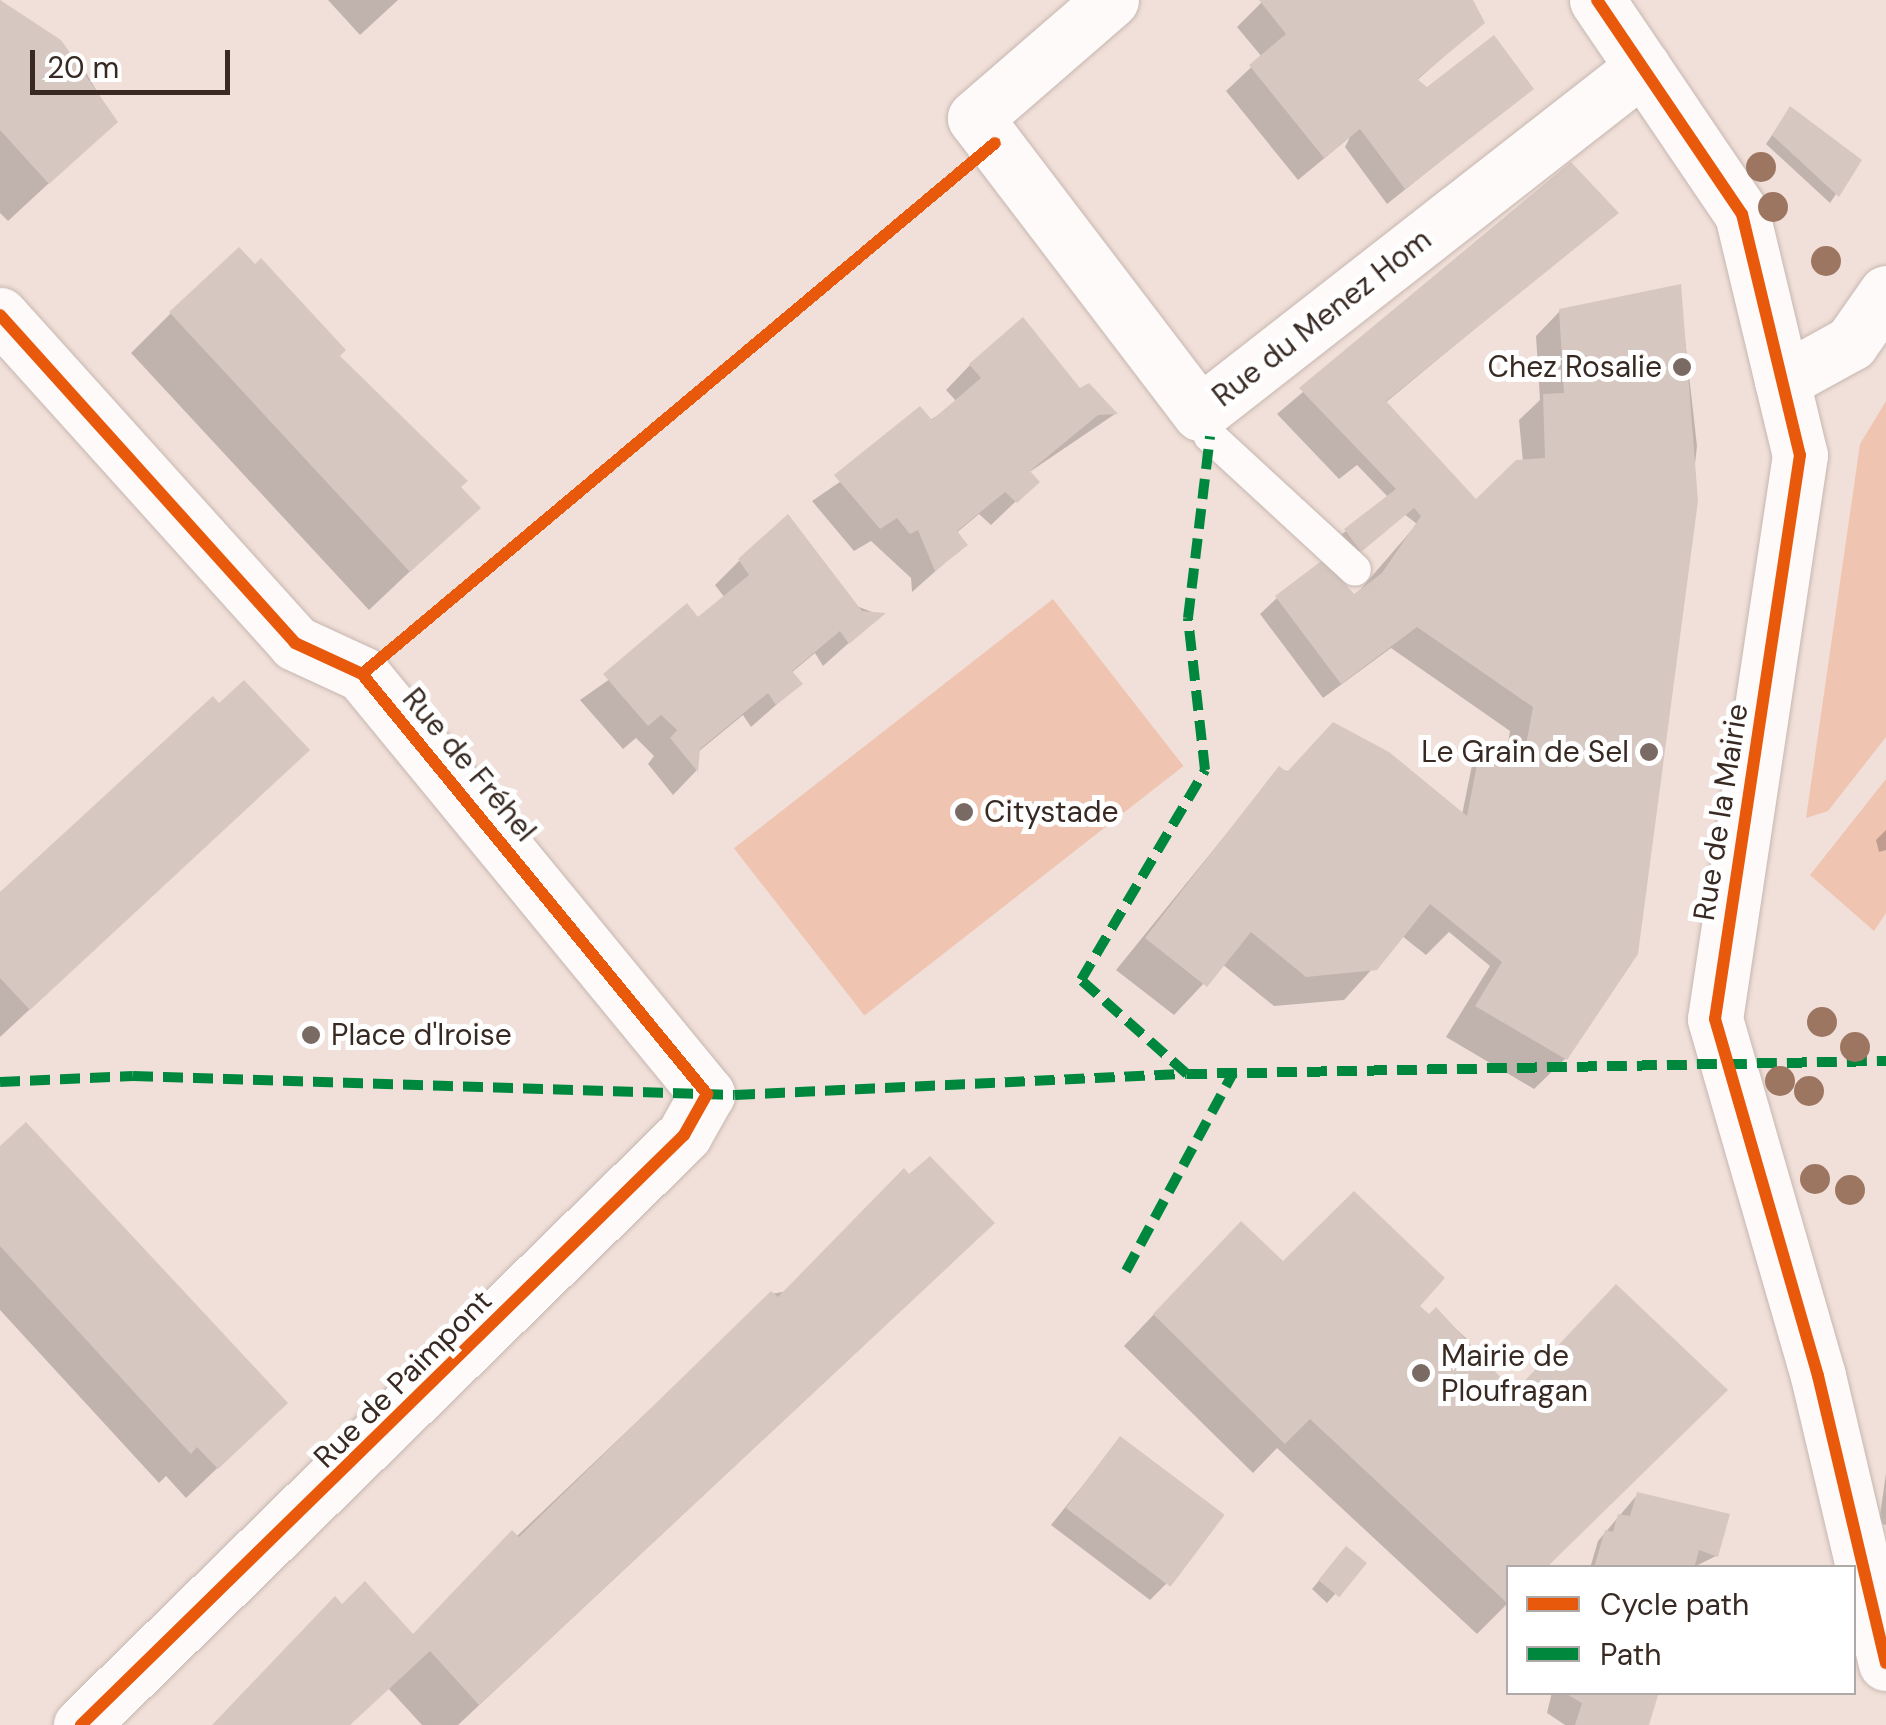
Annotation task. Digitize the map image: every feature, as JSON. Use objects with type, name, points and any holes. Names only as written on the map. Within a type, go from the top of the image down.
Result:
[{"type":"street","name":"Rue du Menez Hom","points":[[1111,0],[975,118],[1200,413],[1643,67]]},
{"type":"street","name":"Rue de la Mairie","points":[[1596,0],[1742,214],[1800,455],[1715,1018],[1818,1376],[1886,1663]]},
{"type":"street","points":[[1782,381],[1851,344],[1886,293]]},
{"type":"street","name":"Rue de Fréhel","points":[[10,346],[296,643],[362,674],[677,1050]]},
{"type":"street","name":"Rue de Paimpont","points":[[81,1725],[684,1135],[708,1094],[677,1050]]},
{"type":"lane","points":[[1200,413],[1210,436],[1354,570]]},
{"type":"shaded area","points":[[1886,401],[1886,737],[1828,811],[1806,818],[1860,444]]},
{"type":"shaded area","name":"Citystade","points":[[1053,599],[1184,766],[864,1015],[734,848]]},
{"type":"shaded area","points":[[1886,779],[1886,913],[1874,931],[1810,875]]},
{"type":"building","points":[[0,0],[61,40],[118,122],[49,184],[0,130]]},
{"type":"building","points":[[1259,0],[1473,0],[1485,23],[1417,79],[1427,87],[1494,35],[1534,89],[1405,189],[1360,129],[1324,158],[1249,65],[1286,34]]},
{"type":"building","points":[[1790,106],[1862,160],[1839,197],[1772,135]]},
{"type":"building","points":[[1571,162],[1619,213],[1386,401],[1476,499],[1516,460],[1545,458],[1543,394],[1564,393],[1559,309],[1681,284],[1698,501],[1638,954],[1567,1060],[1475,1006],[1502,962],[1430,904],[1377,970],[1306,977],[1251,932],[1207,987],[1145,938],[1279,766],[1287,772],[1333,722],[1389,752],[1467,816],[1480,749],[1524,756],[1533,707],[1417,627],[1341,684],[1275,596],[1324,559],[1354,594],[1382,573],[1421,516],[1414,508],[1361,552],[1344,529],[1396,489],[1299,388]]},
{"type":"building","points":[[239,247],[255,264],[261,258],[346,350],[340,356],[468,481],[461,487],[481,508],[410,572],[169,312]]},
{"type":"building","points":[[1023,317],[1080,388],[1089,383],[1118,414],[1098,415],[1030,471],[1040,482],[1017,503],[1005,492],[957,531],[968,545],[935,571],[918,530],[910,534],[897,518],[880,529],[834,475],[920,406],[932,420],[981,378],[969,364]]},
{"type":"building","points":[[788,514],[862,611],[886,613],[849,644],[840,631],[792,671],[803,684],[776,705],[768,693],[700,749],[698,772],[670,738],[677,730],[661,715],[648,726],[603,674],[687,603],[698,617],[749,575],[738,559]]},
{"type":"building","points":[[244,680],[310,750],[30,1010],[0,978],[0,892],[213,696],[219,703]]},
{"type":"building","points":[[26,1122],[288,1403],[218,1469],[197,1447],[191,1454],[0,1246],[0,1146]]},
{"type":"building","points":[[930,1156],[995,1223],[479,1705],[430,1651],[350,1725],[212,1725],[335,1596],[342,1604],[365,1581],[413,1634],[512,1530],[519,1537],[771,1291],[778,1297],[904,1168],[909,1174]]},
{"type":"building","points":[[1354,1191],[1445,1278],[1420,1306],[1429,1314],[1436,1307],[1514,1392],[1616,1284],[1728,1390],[1549,1565],[1506,1565],[1506,1602],[1310,1419],[1285,1444],[1153,1314],[1241,1221],[1283,1261]]},
{"type":"building","points":[[1120,1436],[1225,1515],[1170,1587],[1066,1508]]},
{"type":"building","points":[[1637,1492],[1730,1514],[1718,1557],[1699,1550],[1695,1565],[1595,1565],[1605,1530],[1613,1532],[1618,1514],[1630,1516]]},
{"type":"building","points":[[1346,1546],[1367,1563],[1339,1597],[1318,1580]]},
{"type":"building","points":[[1568,1695],[1658,1695],[1649,1725],[1575,1725],[1582,1703]]},
{"type":"marked path","points":[[1187,1074],[1081,980],[1205,770],[1188,618],[1210,436]]},
{"type":"marked path","points":[[0,1082],[133,1076],[735,1095],[1187,1074],[1886,1061]]},
{"type":"marked path","points":[[1126,1271],[1233,1073]]},
{"type":"cycle path","points":[[1597,0],[1742,214],[1800,455],[1715,1019],[1818,1376],[1886,1663]]},
{"type":"cycle path","points":[[362,674],[995,143]]},
{"type":"cycle path","points":[[0,315],[295,643],[362,674],[707,1094],[684,1135],[81,1725]]},
{"type":"place","name":"Chez Rosalie","points":[[1682,367]]},
{"type":"place","name":"Le Grain de Sel","points":[[1649,752]]},
{"type":"place","name":"Citystade","points":[[964,812]]},
{"type":"place","name":"Place d'Iroise","points":[[311,1035]]},
{"type":"place","name":"Mairie de Ploufragan","points":[[1421,1373]]}]
